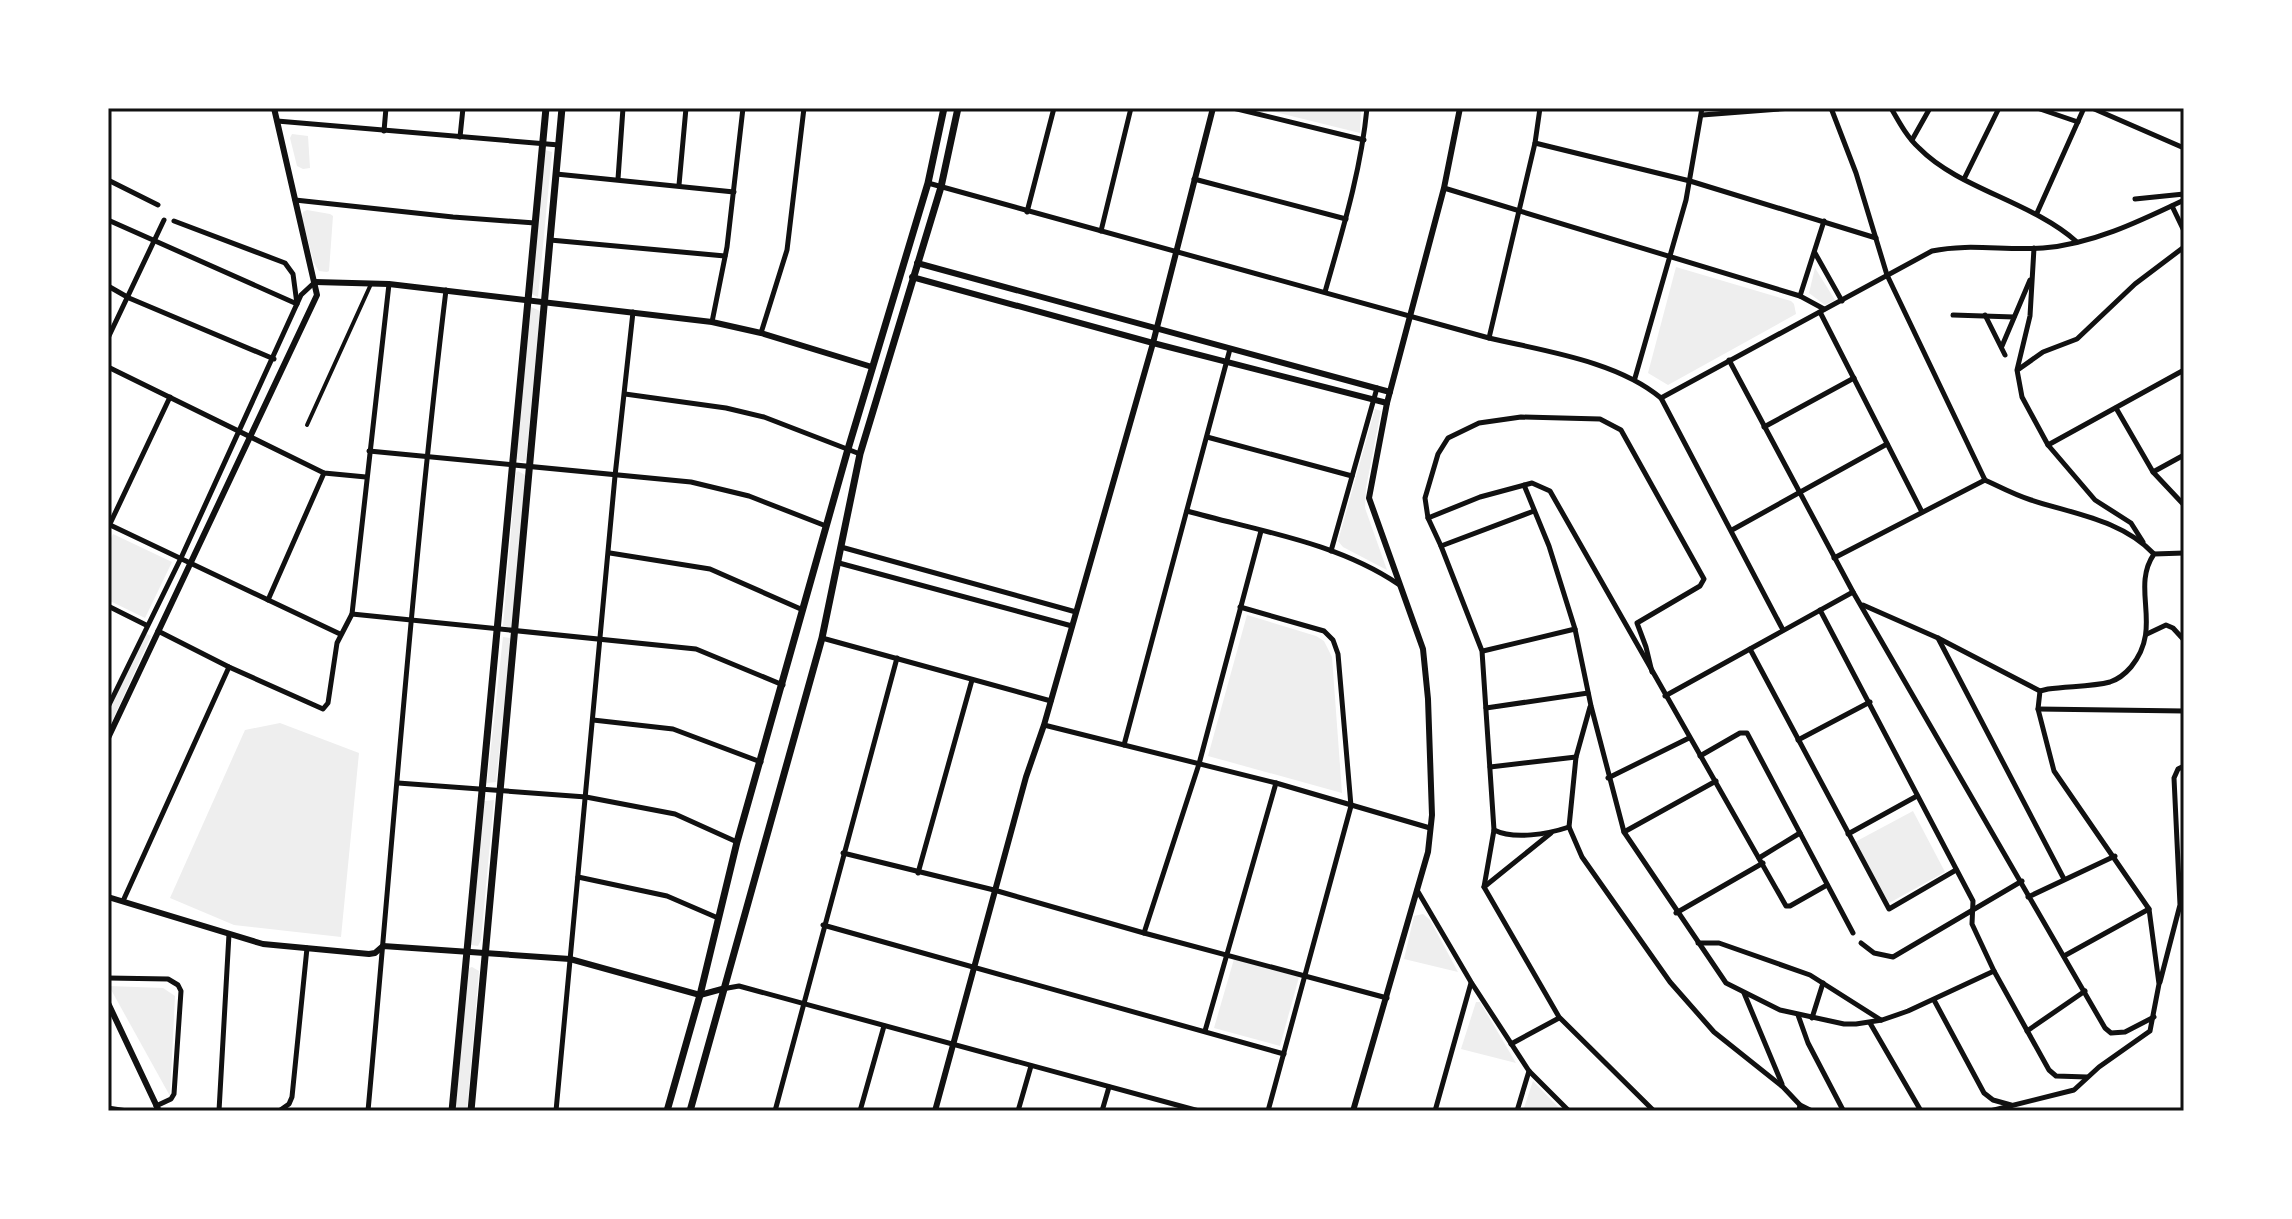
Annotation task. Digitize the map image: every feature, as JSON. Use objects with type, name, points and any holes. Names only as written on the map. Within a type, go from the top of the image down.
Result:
[{"type":"main road","points":[[452,1111],[546,108]]},
{"type":"main road","points":[[471,1111],[562,108]]},
{"type":"main road","points":[[667,1111],[700,995],[737,842],[848,449],[928,183],[944,108]]},
{"type":"main road","points":[[690,1111],[822,638],[860,454],[941,187],[958,108]]},
{"type":"street","points":[[108,738],[315,301],[318,289],[274,108]]},
{"type":"street","points":[[384,131],[386,108]]},
{"type":"street","points":[[460,137],[463,108]]},
{"type":"street","points":[[618,179],[623,108]]},
{"type":"street","points":[[679,185],[686,108]]},
{"type":"street","points":[[712,322],[725,256],[743,108]]},
{"type":"street","points":[[761,333],[787,250],[804,108]]},
{"type":"street","points":[[1027,212],[1054,108]]},
{"type":"street","points":[[1101,231],[1131,108]]},
{"type":"street","points":[[935,1111],[1026,777],[1044,725],[1153,343],[1213,108]]},
{"type":"street","points":[[1233,108],[1364,140]]},
{"type":"street","points":[[1325,292],[1346,219],[1364,140],[1367,108]]},
{"type":"street","points":[[1353,1111],[1428,852],[1430,828],[1428,699],[1423,649],[1369,498],[1387,403],[1444,188],[1460,108]]},
{"type":"street","points":[[1489,338],[1535,143],[1540,108]]},
{"type":"street","points":[[1635,379],[1690,181],[1702,111],[1792,108]]},
{"type":"street","points":[[1831,108],[1887,275],[1985,480],[2028,500],[2100,519],[2143,542]]},
{"type":"street","points":[[1891,108],[1920,150],[1964,179],[2037,213],[2078,243]]},
{"type":"street","points":[[1912,140],[1930,108]]},
{"type":"street","points":[[1964,179],[1999,108]]},
{"type":"street","points":[[2037,108],[2078,122]]},
{"type":"street","points":[[2037,213],[2084,108]]},
{"type":"street","points":[[2092,108],[2184,148]]},
{"type":"street","points":[[277,121],[559,145]]},
{"type":"street","points":[[1535,143],[1690,181],[1877,238]]},
{"type":"street","points":[[556,174],[734,192]]},
{"type":"street","points":[[1194,179],[1346,219]]},
{"type":"street","points":[[108,180],[158,205]]},
{"type":"street","points":[[928,183],[1489,338],[1563,355],[1635,379],[1661,398],[1783,630]]},
{"type":"street","points":[[1444,188],[1800,296],[1823,311],[1922,512]]},
{"type":"street","points":[[2135,199],[2184,194]]},
{"type":"street","points":[[294,200],[309,199],[453,217],[535,223]]},
{"type":"street","points":[[1661,398],[1842,301],[1918,256],[1949,247],[2034,248],[2078,243],[2114,232],[2184,200]]},
{"type":"street","points":[[2172,206],[2184,231]]},
{"type":"street","points":[[108,220],[297,304]]},
{"type":"street","points":[[108,338],[164,220]]},
{"type":"street","points":[[174,221],[279,259],[291,267],[297,304]]},
{"type":"street","points":[[1800,296],[1824,221]]},
{"type":"street","points":[[550,240],[725,256]]},
{"type":"street","points":[[2017,370],[2043,352],[2077,339],[2135,284],[2184,247]]},
{"type":"street","points":[[2034,248],[2030,316],[2017,370],[2022,397],[2048,445],[2095,500],[2131,523],[2154,554],[2184,553]]},
{"type":"street","points":[[1815,252],[1842,301]]},
{"type":"street","points":[[917,263],[1390,392]]},
{"type":"street","points":[[2002,346],[2033,271]]},
{"type":"street","points":[[912,277],[1387,403]]},
{"type":"street","points":[[108,707],[181,558],[301,295],[315,282],[372,282],[712,322],[761,333],[872,367]]},
{"type":"street","points":[[307,425],[372,282]]},
{"type":"street","points":[[158,631],[323,709],[329,696],[334,653],[340,634],[352,614],[389,284]]},
{"type":"street","points":[[108,286],[127,297],[274,359]]},
{"type":"street","points":[[368,1111],[410,620],[446,290]]},
{"type":"street","points":[[1041,312],[1046,299]]},
{"type":"street","points":[[556,1111],[633,312]]},
{"type":"street","points":[[1985,314],[2005,355]]},
{"type":"street","points":[[1953,315],[2014,317]]},
{"type":"street","points":[[1124,745],[1230,349]]},
{"type":"street","points":[[1729,360],[1853,592],[2105,1028],[2111,1033],[2125,1032],[2154,1017]]},
{"type":"street","points":[[108,367],[324,473],[366,477]]},
{"type":"street","points":[[2048,445],[2184,370]]},
{"type":"street","points":[[1764,427],[1854,378]]},
{"type":"street","points":[[1331,551],[1377,388]]},
{"type":"street","points":[[625,394],[726,408],[764,417],[860,454]]},
{"type":"street","points":[[170,397],[108,526],[340,634]]},
{"type":"street","points":[[2116,408],[2153,472],[2181,496],[2184,505]]},
{"type":"street","points":[[1652,672],[1637,623],[1703,583],[1704,579],[1618,428],[1600,419],[1521,417],[1479,423],[1448,438],[1438,454],[1425,498],[1428,518],[1482,651],[1494,830],[1484,887],[1559,1017],[1654,1111]]},
{"type":"street","points":[[1207,437],[1352,476]]},
{"type":"street","points":[[1732,530],[1887,444]]},
{"type":"street","points":[[369,451],[513,463],[706,485],[749,496],[826,526]]},
{"type":"street","points":[[2153,472],[2184,455]]},
{"type":"street","points":[[268,600],[324,473]]},
{"type":"street","points":[[1834,558],[1985,480]]},
{"type":"street","points":[[1428,518],[1480,497],[1524,485],[1538,484],[1550,491],[1665,697],[1788,907],[1827,885]]},
{"type":"street","points":[[1524,485],[1575,629],[1608,778],[1624,832],[1726,983],[1780,1010],[1844,1024],[1870,1023],[1934,1000],[1994,971]]},
{"type":"street","points":[[1187,511],[1331,551],[1369,565],[1398,584]]},
{"type":"street","points":[[1441,546],[1534,511]]},
{"type":"street","points":[[1144,933],[1199,764],[1261,531]]},
{"type":"street","points":[[841,547],[1076,612]]},
{"type":"street","points":[[610,553],[710,569],[804,610]]},
{"type":"street","points":[[1862,605],[1938,638],[2040,691],[2111,681],[2123,676],[2142,653],[2147,634],[2147,564],[2154,554]]},
{"type":"street","points":[[839,563],[1072,626]]},
{"type":"street","points":[[1665,697],[1853,592]]},
{"type":"street","points":[[108,606],[146,625]]},
{"type":"street","points":[[1240,607],[1324,631],[1333,640],[1338,654],[1351,806],[1268,1111]]},
{"type":"street","points":[[1820,610],[1973,901],[1972,924],[1994,971],[2049,1070],[2056,1076],[2087,1077]]},
{"type":"street","points":[[352,614],[696,649],[783,685]]},
{"type":"street","points":[[2147,634],[2166,625],[2184,640]]},
{"type":"street","points":[[1482,651],[1575,629]]},
{"type":"street","points":[[822,638],[1051,701]]},
{"type":"street","points":[[1938,638],[2064,879]]},
{"type":"street","points":[[1750,649],[1889,909],[1956,870]]},
{"type":"street","points":[[775,1111],[897,658]]},
{"type":"street","points":[[123,901],[229,667]]},
{"type":"street","points":[[918,873],[972,680]]},
{"type":"street","points":[[2040,691],[2038,709],[2054,771],[2149,909],[2159,984]]},
{"type":"street","points":[[1486,708],[1588,693]]},
{"type":"street","points":[[1798,740],[1870,702]]},
{"type":"street","points":[[1591,706],[1576,757],[1569,827],[1596,879],[1670,982],[1714,1032],[1783,1087],[1800,1108],[1812,1111]]},
{"type":"street","points":[[2038,709],[2184,711]]},
{"type":"street","points":[[593,720],[673,729],[761,762]]},
{"type":"street","points":[[1044,725],[1276,783],[1430,828]]},
{"type":"street","points":[[1700,756],[1740,733],[1747,733],[1853,933]]},
{"type":"street","points":[[1608,778],[1689,738]]},
{"type":"street","points":[[1490,767],[1576,757]]},
{"type":"street","points":[[1990,1111],[2074,1090],[2113,1056],[2144,1038],[2150,1031],[2159,984],[2180,910],[2174,778],[2178,769],[2184,766]]},
{"type":"street","points":[[1624,832],[1716,781]]},
{"type":"street","points":[[398,783],[586,797],[675,814],[737,842]]},
{"type":"street","points":[[1205,1031],[1276,783]]},
{"type":"street","points":[[1848,834],[1917,796]]},
{"type":"street","points":[[1494,830],[1502,834],[1551,833],[1569,827]]},
{"type":"street","points":[[1484,887],[1551,833]]},
{"type":"street","points":[[1676,913],[1800,833]]},
{"type":"street","points":[[843,853],[994,890],[1387,998]]},
{"type":"street","points":[[2028,897],[2115,856]]},
{"type":"street","points":[[578,877],[667,896],[718,918]]},
{"type":"street","points":[[1861,943],[1874,953],[1893,957],[2022,881]]},
{"type":"street","points":[[1417,890],[1471,982],[1529,1071],[1569,1111]]},
{"type":"street","points":[[108,897],[263,944],[369,954],[383,946],[570,959],[700,995],[739,986],[1178,1108],[1199,1111]]},
{"type":"street","points":[[2064,956],[2149,909]]},
{"type":"street","points":[[823,925],[1284,1054]]},
{"type":"street","points":[[219,1111],[229,934]]},
{"type":"street","points":[[1698,943],[1719,943],[1810,975],[1882,1020]]},
{"type":"street","points":[[279,1111],[289,1104],[292,1097],[307,947]]},
{"type":"street","points":[[108,978],[168,979],[181,991],[174,1094],[158,1108],[108,1003]]},
{"type":"street","points":[[1435,1111],[1471,982]]},
{"type":"street","points":[[1812,1018],[1823,983]]},
{"type":"street","points":[[2027,1031],[2085,991]]},
{"type":"street","points":[[1744,992],[1783,1087]]},
{"type":"street","points":[[1934,1000],[1984,1093],[1993,1100],[2012,1106]]},
{"type":"street","points":[[1798,1014],[1808,1043],[1843,1110]]},
{"type":"street","points":[[1511,1044],[1559,1017]]},
{"type":"street","points":[[1870,1023],[1921,1111]]},
{"type":"street","points":[[860,1111],[884,1026]]},
{"type":"street","points":[[1018,1111],[1031,1066]]},
{"type":"street","points":[[1517,1111],[1529,1071]]},
{"type":"street","points":[[1102,1111],[1109,1087]]},
{"type":"street","points":[[108,1108],[127,1111]]},
{"type":"shaded area","points":[[1259,108],[1361,108],[1360,133]]},
{"type":"shaded area","points":[[292,134],[308,136],[310,168],[297,166],[290,138]]},
{"type":"shaded area","points":[[545,150],[552,152],[538,297],[531,294]]},
{"type":"shaded area","points":[[307,210],[333,216],[327,272],[319,271],[314,263],[302,218]]},
{"type":"shaded area","points":[[1676,267],[1791,301],[1796,314],[1668,385],[1648,373]]},
{"type":"shaded area","points":[[1815,268],[1835,300],[1825,305],[1809,293]]},
{"type":"shaded area","points":[[531,307],[540,311],[526,460],[523,462],[516,459]]},
{"type":"shaded area","points":[[1375,409],[1381,411],[1365,508],[1387,570],[1343,547],[1338,541]]},
{"type":"shaded area","points":[[518,471],[525,475],[512,628],[503,626]]},
{"type":"shaded area","points":[[113,534],[172,562],[145,618],[108,600],[108,545]]},
{"type":"shaded area","points":[[1247,615],[1324,641],[1332,657],[1342,793],[1208,756]]},
{"type":"shaded area","points":[[145,633],[151,636],[108,730],[108,713]]},
{"type":"shaded area","points":[[503,637],[511,640],[496,782],[487,783]]},
{"type":"shaded area","points":[[280,723],[359,753],[341,937],[234,925],[170,898],[245,730]]},
{"type":"shaded area","points":[[494,800],[478,946],[471,945],[484,801]]},
{"type":"shaded area","points":[[1913,811],[1945,872],[1889,903],[1855,842]]},
{"type":"shaded area","points":[[1423,914],[1430,920],[1458,972],[1404,959],[1414,916]]},
{"type":"shaded area","points":[[1234,959],[1299,977],[1280,1046],[1214,1028]]},
{"type":"shaded area","points":[[469,968],[479,971],[467,1111],[455,1111]]},
{"type":"shaded area","points":[[109,986],[163,988],[175,996],[170,1096]]},
{"type":"shaded area","points":[[1476,1002],[1480,1002],[1516,1063],[1461,1049]]},
{"type":"shaded area","points":[[1533,1081],[1562,1111],[1523,1111]]}]
